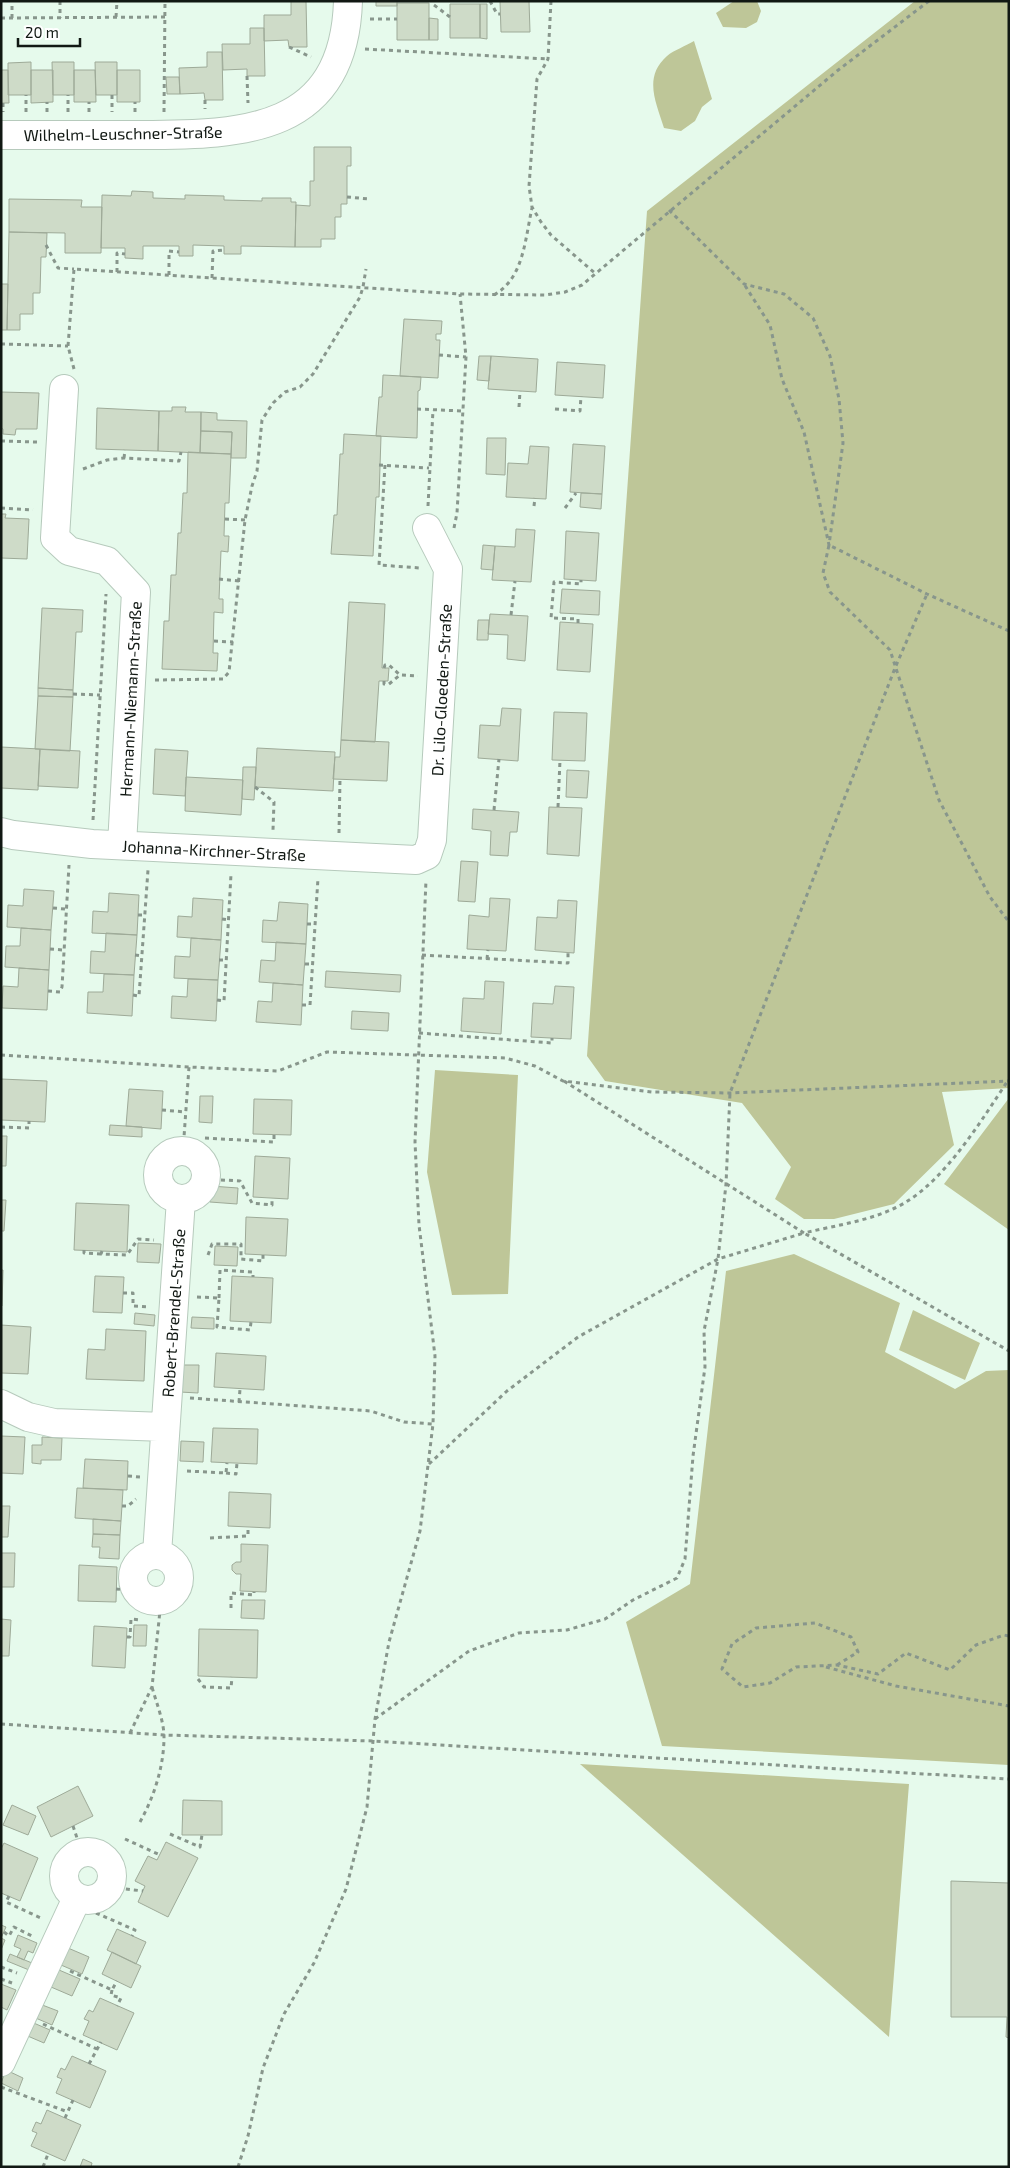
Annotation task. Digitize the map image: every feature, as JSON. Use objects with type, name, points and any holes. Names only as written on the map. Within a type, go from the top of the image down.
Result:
[{"type":"street","name":"Wilhelm-Leuschner-Straße","points":[[1,135],[206,134],[250,128],[277,120],[302,105],[322,86],[334,67],[342,48],[348,1]]},
{"type":"street","points":[[64,389],[55,538],[69,551],[108,561]]},
{"type":"street","name":"Dr. Lilo-Gloeden-Straße","points":[[427,528],[448,570],[432,840],[427,855]]},
{"type":"street","name":"Hermann-Niemann-Straße","points":[[108,561],[136,592],[122,845]]},
{"type":"street","name":"Johanna-Kirchner-Straße","points":[[1,832],[81,843],[149,847],[416,860],[427,855]]},
{"type":"street","points":[[194,1144],[197,1157],[205,1171],[205,1179],[201,1190],[192,1197],[181,1200],[170,1197],[162,1189],[158,1178],[159,1167],[165,1157],[194,1144]]},
{"type":"street","name":"Robert-Brendel-Straße","points":[[157,1554],[181,1200]]},
{"type":"street","points":[[1,1404],[28,1417],[54,1423],[166,1427]]},
{"type":"street","points":[[157,1554],[169,1558],[177,1568],[179,1580],[175,1592],[138,1594],[133,1578],[136,1566],[145,1556],[157,1554]]},
{"type":"street","points":[[94,1852],[104,1858],[110,1866],[113,1876],[110,1887],[102,1896],[90,1900],[76,1901],[68,1890],[64,1878],[67,1865],[73,1857],[82,1853],[94,1852]]},
{"type":"street","points":[[1,2062],[76,1901]]},
{"type":"path","points":[[60,1],[60,18]]},
{"type":"path","points":[[116,17],[117,1]]},
{"type":"path","points":[[163,135],[165,1]]},
{"type":"path","points":[[490,1],[496,14],[500,14]]},
{"type":"path","points":[[550,1],[548,59],[537,79],[529,186],[532,207],[540,222],[551,235],[596,274]]},
{"type":"path","points":[[46,245],[58,268],[460,294],[493,295],[565,292],[582,286],[669,210],[837,70],[929,1]]},
{"type":"path","points":[[12,2],[12,18]]},
{"type":"path","points":[[434,5],[450,17]]},
{"type":"path","points":[[1,18],[165,17]]},
{"type":"path","points":[[342,48],[548,59]]},
{"type":"path","points":[[347,198],[370,199]]},
{"type":"path","points":[[493,295],[505,288],[513,279],[519,266],[532,207]]},
{"type":"path","points":[[669,210],[744,284],[770,324],[782,379],[804,432],[828,545]]},
{"type":"path","points":[[212,278],[213,251],[224,250]]},
{"type":"path","points":[[168,275],[169,251],[179,252]]},
{"type":"path","points":[[117,272],[117,253],[125,254]]},
{"type":"path","points":[[1,344],[68,346],[74,269]]},
{"type":"path","points":[[132,680],[223,679],[229,672],[245,520],[257,471],[262,420],[273,402],[285,392],[300,387],[313,374],[360,296],[366,269]]},
{"type":"path","points":[[744,284],[784,294],[813,318],[830,356],[839,399],[843,443],[823,573],[830,592],[890,650],[939,800],[990,897],[1009,922]]},
{"type":"path","points":[[457,513],[466,357],[460,294]]},
{"type":"path","points":[[439,355],[466,357]]},
{"type":"path","points":[[519,407],[520,391]]},
{"type":"path","points":[[555,409],[580,411],[581,396]]},
{"type":"path","points":[[417,409],[463,411]]},
{"type":"path","points":[[427,528],[432,410]]},
{"type":"path","points":[[9,441],[10,434]]},
{"type":"path","points":[[1,441],[60,443]]},
{"type":"path","points":[[124,458],[125,450]]},
{"type":"path","points":[[81,470],[107,460],[124,458],[179,461],[181,452]]},
{"type":"path","points":[[379,465],[429,468]]},
{"type":"path","points":[[385,465],[379,565],[448,570]]},
{"type":"path","points":[[564,508],[576,493]]},
{"type":"path","points":[[534,506],[535,498]]},
{"type":"path","points":[[1,508],[56,511]]},
{"type":"path","points":[[225,519],[245,520]]},
{"type":"path","points":[[374,527],[381,527]]},
{"type":"path","points":[[828,545],[927,594],[1009,631]]},
{"type":"path","points":[[48,991],[60,992],[62,988],[66,909],[81,843],[100,695],[108,561]]},
{"type":"path","points":[[220,579],[239,581]]},
{"type":"path","points":[[578,623],[578,620],[551,618],[554,582],[581,584],[581,580]]},
{"type":"path","points":[[511,615],[515,581]]},
{"type":"path","points":[[375,1719],[468,1650],[519,1633],[567,1630],[605,1619],[633,1600],[677,1578],[685,1559],[693,1456],[704,1367],[704,1331],[718,1258],[726,1184],[730,1093],[895,668],[927,594]]},
{"type":"path","points":[[214,641],[233,642]]},
{"type":"path","points":[[384,668],[385,665],[389,665],[400,675],[389,684],[384,684],[384,681]]},
{"type":"path","points":[[73,694],[100,695]]},
{"type":"path","points":[[494,810],[499,760]]},
{"type":"path","points":[[558,807],[560,760]]},
{"type":"path","points":[[302,1004],[310,1005],[315,924],[329,856],[340,779]]},
{"type":"path","points":[[255,787],[274,802],[272,853]]},
{"type":"path","points":[[133,995],[139,996],[149,847]]},
{"type":"path","points":[[217,1000],[224,1001],[233,851]]},
{"type":"path","points":[[238,2167],[248,2136],[263,2068],[276,2032],[284,2014],[314,1963],[346,1889],[367,1807],[375,1719],[389,1642],[420,1531],[433,1424],[435,1356],[419,1225],[416,1142],[427,855]]},
{"type":"path","points":[[53,908],[66,909]]},
{"type":"path","points":[[138,914],[145,915]]},
{"type":"path","points":[[222,919],[229,920]]},
{"type":"path","points":[[307,924],[315,924]]},
{"type":"path","points":[[50,949],[63,950]]},
{"type":"path","points":[[487,959],[488,950]]},
{"type":"path","points":[[422,955],[568,963],[568,952]]},
{"type":"path","points":[[136,955],[142,956]]},
{"type":"path","points":[[220,960],[226,960]]},
{"type":"path","points":[[305,964],[313,964]]},
{"type":"path","points":[[419,1033],[482,1035],[552,1043],[552,1038]]},
{"type":"path","points":[[1,1055],[278,1071],[327,1052],[505,1058],[535,1066],[563,1081],[804,1234],[1009,1351]]},
{"type":"path","points":[[189,1067],[186,1112],[194,1144],[274,1142],[274,1135]]},
{"type":"path","points":[[563,1081],[652,1092],[730,1093],[1008,1081]]},
{"type":"path","points":[[429,1465],[507,1391],[578,1337],[718,1258],[876,1215],[906,1202],[931,1182],[972,1134],[1008,1081]]},
{"type":"path","points":[[162,1110],[186,1112]]},
{"type":"path","points":[[1,1127],[29,1128],[29,1121]]},
{"type":"path","points":[[205,1179],[240,1181],[252,1203],[272,1205],[272,1198]]},
{"type":"path","points":[[84,1250],[84,1253],[101,1252],[127,1255],[138,1239],[178,1241]]},
{"type":"path","points":[[208,1255],[212,1244],[241,1244],[241,1259],[263,1261],[263,1255]]},
{"type":"path","points":[[251,1322],[250,1330],[217,1327],[220,1270],[253,1272],[253,1277]]},
{"type":"path","points":[[123,1293],[133,1293],[133,1306],[219,1298]]},
{"type":"path","points":[[240,1389],[240,1402]]},
{"type":"path","points":[[167,1398],[371,1411],[404,1422],[433,1424]]},
{"type":"path","points":[[226,1473],[227,1463]]},
{"type":"path","points":[[163,1470],[236,1474],[237,1463]]},
{"type":"path","points":[[210,1538],[248,1536],[248,1527]]},
{"type":"path","points":[[231,1608],[231,1593],[254,1595],[254,1592]]},
{"type":"path","points":[[138,1594],[152,1688],[164,1735],[158,1776],[150,1804],[140,1822]]},
{"type":"path","points":[[127,1637],[130,1637],[130,1619],[141,1620]]},
{"type":"path","points":[[837,1665],[858,1652],[851,1636],[815,1623],[756,1628],[732,1644],[722,1669],[743,1687],[770,1683],[796,1667],[837,1665],[878,1674],[906,1654],[950,1670],[976,1645],[1004,1635],[1009,1636]]},
{"type":"path","points":[[822,1666],[896,1686],[1009,1706]]},
{"type":"path","points":[[198,1679],[204,1687],[231,1688],[232,1677]]},
{"type":"path","points":[[130,1733],[152,1688]]},
{"type":"path","points":[[1,1724],[164,1735],[373,1741],[1009,1778]]},
{"type":"path","points":[[73,1826],[82,1853]]},
{"type":"path","points":[[170,1834],[200,1847],[202,1835]]},
{"type":"path","points":[[124,1839],[160,1855]]},
{"type":"path","points":[[110,1887],[143,1891]]},
{"type":"path","points":[[9,1896],[6,1902],[55,1945],[112,1990]]},
{"type":"path","points":[[76,1901],[135,1930],[132,1936]]},
{"type":"path","points":[[4,1932],[9,1936],[14,1927],[55,1945]]},
{"type":"path","points":[[117,1981],[111,1995],[121,1998],[117,2006]]},
{"type":"path","points":[[23,2014],[97,2049]]},
{"type":"path","points":[[90,2064],[101,2042]]},
{"type":"path","points":[[1,2087],[68,2112]]},
{"type":"path","points":[[65,2118],[73,2100]]},
{"type":"path","points":[[43,2167],[48,2154]]},
{"type":"green space","points":[[734,1],[757,1],[761,11],[757,22],[746,28],[723,27],[716,13]]},
{"type":"green space","points":[[915,1],[1009,1],[1009,1088],[942,1092],[954,1145],[894,1204],[834,1219],[804,1219],[775,1199],[791,1167],[742,1103],[605,1081],[587,1056],[647,211]]},
{"type":"green space","points":[[694,41],[712,99],[702,107],[695,121],[681,131],[664,128],[655,99],[653,81],[655,72],[667,56]]},
{"type":"green space","points":[[435,1070],[518,1075],[508,1294],[452,1295],[427,1172]]},
{"type":"green space","points":[[1009,1098],[1009,1230],[944,1184]]},
{"type":"green space","points":[[794,1254],[900,1303],[885,1352],[955,1389],[986,1371],[1009,1370],[1009,1765],[662,1746],[626,1622],[690,1584],[726,1271]]},
{"type":"green space","points":[[913,1310],[980,1343],[965,1380],[899,1350]]},
{"type":"green space","points":[[580,1764],[909,1784],[889,2037]]},
{"type":"building","points":[[291,1],[306,1],[307,47],[289,47],[288,40],[264,41],[264,15],[291,15]]},
{"type":"building","points":[[376,1],[397,1],[397,6],[376,6]]},
{"type":"building","points":[[500,1],[529,1],[530,32],[501,32]]},
{"type":"building","points":[[397,3],[429,3],[429,40],[397,40]]},
{"type":"building","points":[[450,4],[480,4],[480,38],[450,38]]},
{"type":"building","points":[[480,4],[487,4],[487,39],[480,38]]},
{"type":"building","points":[[429,18],[438,19],[438,40],[429,40]]},
{"type":"building","points":[[250,28],[264,28],[265,76],[247,76],[247,69],[223,70],[222,44],[250,44]]},
{"type":"building","points":[[207,52],[222,52],[223,100],[205,100],[204,93],[180,94],[179,68],[207,67]]},
{"type":"building","points":[[31,62],[31,95],[8,95],[8,63]]},
{"type":"building","points":[[52,62],[74,62],[74,95],[53,95]]},
{"type":"building","points":[[95,62],[117,62],[117,95],[96,95]]},
{"type":"building","points":[[1,70],[8,70],[9,103],[1,103]]},
{"type":"building","points":[[31,70],[53,70],[53,102],[31,103]]},
{"type":"building","points":[[74,70],[95,70],[96,102],[74,102]]},
{"type":"building","points":[[117,70],[140,70],[140,102],[117,102]]},
{"type":"building","points":[[166,77],[179,77],[180,94],[167,94]]},
{"type":"building","points":[[314,147],[351,147],[351,166],[347,166],[347,204],[341,204],[341,217],[335,217],[335,239],[321,239],[321,247],[295,247],[296,205],[310,206],[310,181],[314,181]]},
{"type":"building","points":[[132,191],[153,192],[153,198],[185,199],[185,195],[224,196],[224,200],[262,201],[262,198],[291,198],[291,202],[296,202],[295,247],[241,246],[241,254],[224,254],[224,246],[193,245],[193,256],[179,256],[179,246],[143,246],[143,259],[125,258],[125,248],[101,248],[102,195],[131,196]]},
{"type":"building","points":[[9,199],[82,200],[81,207],[102,207],[101,253],[65,253],[65,233],[9,232]]},
{"type":"building","points":[[9,232],[47,233],[46,257],[41,257],[40,293],[33,293],[33,314],[20,314],[20,330],[7,330]]},
{"type":"building","points":[[1,284],[8,284],[7,330],[1,330]]},
{"type":"building","points":[[404,319],[442,321],[441,334],[436,334],[436,340],[440,340],[438,378],[400,376]]},
{"type":"building","points":[[479,356],[491,356],[489,381],[477,380]]},
{"type":"building","points":[[491,356],[538,359],[536,392],[488,389]]},
{"type":"building","points":[[557,362],[605,365],[603,398],[555,395]]},
{"type":"building","points":[[383,375],[421,377],[420,390],[418,391],[417,438],[376,436],[379,397],[382,397]]},
{"type":"building","points":[[1,392],[39,393],[37,429],[16,429],[15,435],[3,434],[3,429],[1,428]]},
{"type":"building","points":[[172,407],[186,407],[185,412],[201,412],[200,453],[158,451],[159,411],[172,411]]},
{"type":"building","points":[[97,408],[159,411],[158,451],[96,449]]},
{"type":"building","points":[[201,412],[217,413],[217,420],[247,421],[246,458],[231,458],[232,432],[201,431]]},
{"type":"building","points":[[201,431],[232,432],[231,454],[200,453]]},
{"type":"building","points":[[344,434],[381,436],[379,497],[376,497],[373,556],[331,554],[334,515],[337,515],[340,454],[343,454]]},
{"type":"building","points":[[487,438],[506,438],[505,475],[486,474]]},
{"type":"building","points":[[573,444],[605,446],[602,494],[570,492]]},
{"type":"building","points":[[530,446],[549,447],[546,499],[506,497],[508,463],[528,464]]},
{"type":"building","points":[[188,452],[231,454],[229,503],[225,503],[224,536],[229,536],[228,552],[221,551],[219,599],[223,599],[223,613],[214,612],[213,653],[218,653],[217,671],[162,669],[164,621],[169,621],[171,575],[176,575],[178,533],[181,533],[183,493],[187,493]]},
{"type":"building","points":[[581,493],[602,494],[601,509],[580,507]]},
{"type":"building","points":[[1,514],[6,514],[5,518],[29,519],[27,559],[1,558]]},
{"type":"building","points":[[516,529],[535,530],[531,582],[492,580],[495,546],[515,547]]},
{"type":"building","points":[[566,531],[599,533],[596,581],[564,579]]},
{"type":"building","points":[[483,545],[495,546],[493,570],[481,569]]},
{"type":"building","points":[[562,589],[600,591],[599,615],[560,613]]},
{"type":"building","points":[[349,602],[385,604],[382,668],[389,668],[388,681],[379,681],[375,742],[341,740]]},
{"type":"building","points":[[42,608],[83,610],[82,632],[76,632],[73,690],[38,688]]},
{"type":"building","points":[[490,614],[528,616],[525,661],[507,659],[508,635],[488,634]]},
{"type":"building","points":[[478,620],[489,620],[488,640],[477,640]]},
{"type":"building","points":[[560,622],[593,624],[590,672],[557,670]]},
{"type":"building","points":[[38,688],[73,690],[73,697],[38,696]]},
{"type":"building","points":[[38,696],[73,697],[70,751],[35,749]]},
{"type":"building","points":[[502,708],[521,709],[518,761],[478,758],[480,725],[500,726]]},
{"type":"building","points":[[554,712],[587,713],[585,761],[552,760]]},
{"type":"building","points":[[341,740],[389,742],[387,781],[333,779],[335,757],[340,757]]},
{"type":"building","points":[[1,747],[40,749],[38,790],[1,788]]},
{"type":"building","points":[[257,748],[335,752],[333,791],[255,787]]},
{"type":"building","points":[[40,749],[80,751],[78,788],[38,786]]},
{"type":"building","points":[[155,749],[188,751],[185,796],[153,794]]},
{"type":"building","points":[[243,767],[256,767],[254,800],[242,799]]},
{"type":"building","points":[[567,770],[589,771],[587,798],[566,797]]},
{"type":"building","points":[[186,777],[243,780],[241,815],[185,811]]},
{"type":"building","points":[[549,807],[582,808],[579,856],[547,854]]},
{"type":"building","points":[[473,809],[519,812],[517,832],[510,832],[508,856],[490,855],[491,831],[472,829]]},
{"type":"building","points":[[461,861],[478,862],[475,902],[458,901]]},
{"type":"building","points":[[24,889],[54,891],[51,930],[7,927],[8,905],[23,906]]},
{"type":"building","points":[[109,893],[139,895],[137,935],[92,933],[93,911],[108,912]]},
{"type":"building","points":[[193,898],[223,900],[221,940],[177,937],[178,916],[192,917]]},
{"type":"building","points":[[490,898],[510,899],[506,951],[467,949],[469,915],[489,917]]},
{"type":"building","points":[[558,900],[577,901],[574,953],[535,950],[537,917],[557,918]]},
{"type":"building","points":[[279,902],[308,904],[306,944],[262,942],[263,920],[277,921]]},
{"type":"building","points":[[21,928],[51,930],[49,970],[5,967],[6,946],[20,946]]},
{"type":"building","points":[[106,933],[137,935],[134,975],[90,973],[91,951],[105,952]]},
{"type":"building","points":[[191,938],[221,940],[218,980],[174,978],[175,956],[190,957]]},
{"type":"building","points":[[276,942],[306,944],[303,985],[259,982],[261,960],[275,961]]},
{"type":"building","points":[[19,968],[49,970],[47,1010],[2,1008],[3,986],[18,987]]},
{"type":"building","points":[[326,971],[401,975],[400,992],[325,987]]},
{"type":"building","points":[[104,974],[134,975],[132,1016],[87,1013],[88,992],[103,992]]},
{"type":"building","points":[[188,979],[218,980],[216,1021],[171,1018],[172,996],[187,997]]},
{"type":"building","points":[[485,981],[504,982],[501,1034],[461,1031],[463,998],[484,999]]},
{"type":"building","points":[[273,983],[303,985],[301,1025],[256,1022],[258,1001],[272,1002]]},
{"type":"building","points":[[555,986],[574,987],[571,1039],[531,1037],[533,1003],[553,1004]]},
{"type":"building","points":[[352,1011],[389,1013],[388,1031],[351,1029]]},
{"type":"building","points":[[1,1079],[47,1081],[45,1122],[1,1120]]},
{"type":"building","points":[[129,1089],[163,1091],[161,1129],[126,1126]]},
{"type":"building","points":[[200,1096],[213,1096],[212,1123],[199,1122]]},
{"type":"building","points":[[254,1099],[292,1100],[291,1135],[253,1134]]},
{"type":"building","points":[[110,1125],[142,1127],[142,1137],[109,1135]]},
{"type":"building","points":[[1,1136],[7,1136],[6,1166],[1,1166]]},
{"type":"building","points":[[255,1156],[290,1158],[288,1199],[253,1197]]},
{"type":"building","points":[[211,1186],[238,1188],[237,1204],[210,1202]]},
{"type":"building","points":[[1,1200],[6,1200],[4,1231],[1,1231]]},
{"type":"building","points":[[76,1203],[129,1205],[127,1252],[74,1250]]},
{"type":"building","points":[[246,1217],[288,1219],[286,1256],[245,1254]]},
{"type":"building","points":[[138,1243],[161,1244],[159,1263],[137,1262]]},
{"type":"building","points":[[215,1246],[238,1247],[237,1266],[214,1265]]},
{"type":"building","points":[[1,1270],[3,1270],[2,1306],[1,1306]]},
{"type":"building","points":[[95,1276],[124,1277],[122,1313],[93,1312]]},
{"type":"building","points":[[232,1276],[273,1278],[271,1323],[230,1321]]},
{"type":"building","points":[[135,1313],[155,1315],[154,1326],[134,1324]]},
{"type":"building","points":[[192,1317],[214,1318],[214,1329],[191,1328]]},
{"type":"building","points":[[1,1325],[31,1327],[28,1374],[1,1373]]},
{"type":"building","points":[[106,1329],[146,1331],[144,1381],[86,1379],[88,1349],[105,1350]]},
{"type":"building","points":[[216,1353],[266,1356],[264,1390],[214,1387]]},
{"type":"building","points":[[181,1365],[199,1365],[198,1393],[180,1392]]},
{"type":"building","points":[[213,1428],[258,1429],[257,1464],[211,1462]]},
{"type":"building","points":[[1,1436],[25,1437],[23,1474],[1,1473]]},
{"type":"building","points":[[42,1437],[62,1438],[61,1460],[41,1460],[41,1464],[32,1463],[32,1445],[42,1445]]},
{"type":"building","points":[[181,1441],[204,1442],[203,1462],[180,1461]]},
{"type":"building","points":[[85,1459],[128,1461],[127,1490],[83,1488]]},
{"type":"building","points":[[77,1488],[123,1490],[121,1521],[75,1518]]},
{"type":"building","points":[[229,1492],[271,1494],[270,1528],[228,1526]]},
{"type":"building","points":[[1,1506],[10,1506],[8,1537],[1,1537]]},
{"type":"building","points":[[93,1519],[121,1521],[120,1535],[93,1534]]},
{"type":"building","points":[[93,1534],[120,1535],[119,1559],[99,1558],[100,1547],[92,1547]]},
{"type":"building","points":[[241,1544],[268,1545],[266,1592],[240,1591],[241,1574],[236,1574],[232,1570],[232,1565],[236,1562],[241,1562]]},
{"type":"building","points":[[1,1553],[15,1553],[14,1587],[1,1587]]},
{"type":"building","points":[[79,1565],[117,1567],[116,1602],[78,1601]]},
{"type":"building","points":[[242,1600],[265,1600],[264,1619],[241,1618]]},
{"type":"building","points":[[1,1619],[11,1620],[9,1656],[1,1656]]},
{"type":"building","points":[[134,1625],[147,1625],[146,1646],[133,1646]]},
{"type":"building","points":[[94,1626],[127,1628],[125,1668],[92,1666]]},
{"type":"building","points":[[199,1629],[258,1630],[257,1678],[198,1676]]},
{"type":"building","points":[[78,1786],[93,1816],[51,1837],[37,1807]]},
{"type":"building","points":[[183,1800],[222,1801],[222,1835],[182,1835]]},
{"type":"building","points":[[12,1805],[36,1816],[28,1835],[3,1825]]},
{"type":"building","points":[[166,1842],[198,1858],[168,1917],[138,1902],[145,1886],[135,1881],[148,1856],[157,1860]]},
{"type":"building","points":[[4,1843],[38,1858],[20,1901],[1,1893],[1,1849]]},
{"type":"building","points":[[951,1881],[1009,1883],[1009,2038],[1006,2037],[1007,2017],[951,2017]]},
{"type":"building","points":[[1,1925],[6,1927],[1,1938]]},
{"type":"building","points":[[117,1929],[146,1942],[136,1964],[107,1950]]},
{"type":"building","points":[[18,1935],[37,1943],[33,1953],[28,1951],[24,1960],[17,1957],[21,1949],[14,1946]]},
{"type":"building","points":[[1,1938],[5,1940],[1,1950]]},
{"type":"building","points":[[68,1948],[89,1957],[82,1974],[61,1965]]},
{"type":"building","points":[[112,1952],[141,1966],[131,1988],[102,1974]]},
{"type":"building","points":[[10,1954],[32,1963],[29,1970],[7,1961]]},
{"type":"building","points":[[59,1970],[80,1979],[72,1996],[51,1987]]},
{"type":"building","points":[[1,1984],[16,1990],[7,2010],[1,2007]]},
{"type":"building","points":[[100,1998],[134,2013],[117,2050],[83,2035],[89,2021],[84,2019],[89,2010],[93,2012]]},
{"type":"building","points":[[37,2003],[58,2011],[52,2025],[31,2016]]},
{"type":"building","points":[[29,2021],[50,2030],[44,2043],[23,2034]]},
{"type":"building","points":[[72,2056],[106,2071],[90,2108],[56,2093],[62,2079],[57,2077],[61,2068],[65,2070]]},
{"type":"building","points":[[6,2070],[23,2078],[18,2091],[1,2083]]},
{"type":"building","points":[[47,2110],[81,2125],[65,2161],[31,2146],[37,2133],[32,2131],[36,2122],[41,2124]]},
{"type":"building","points":[[83,2159],[92,2163],[91,2167],[80,2167]]}]
